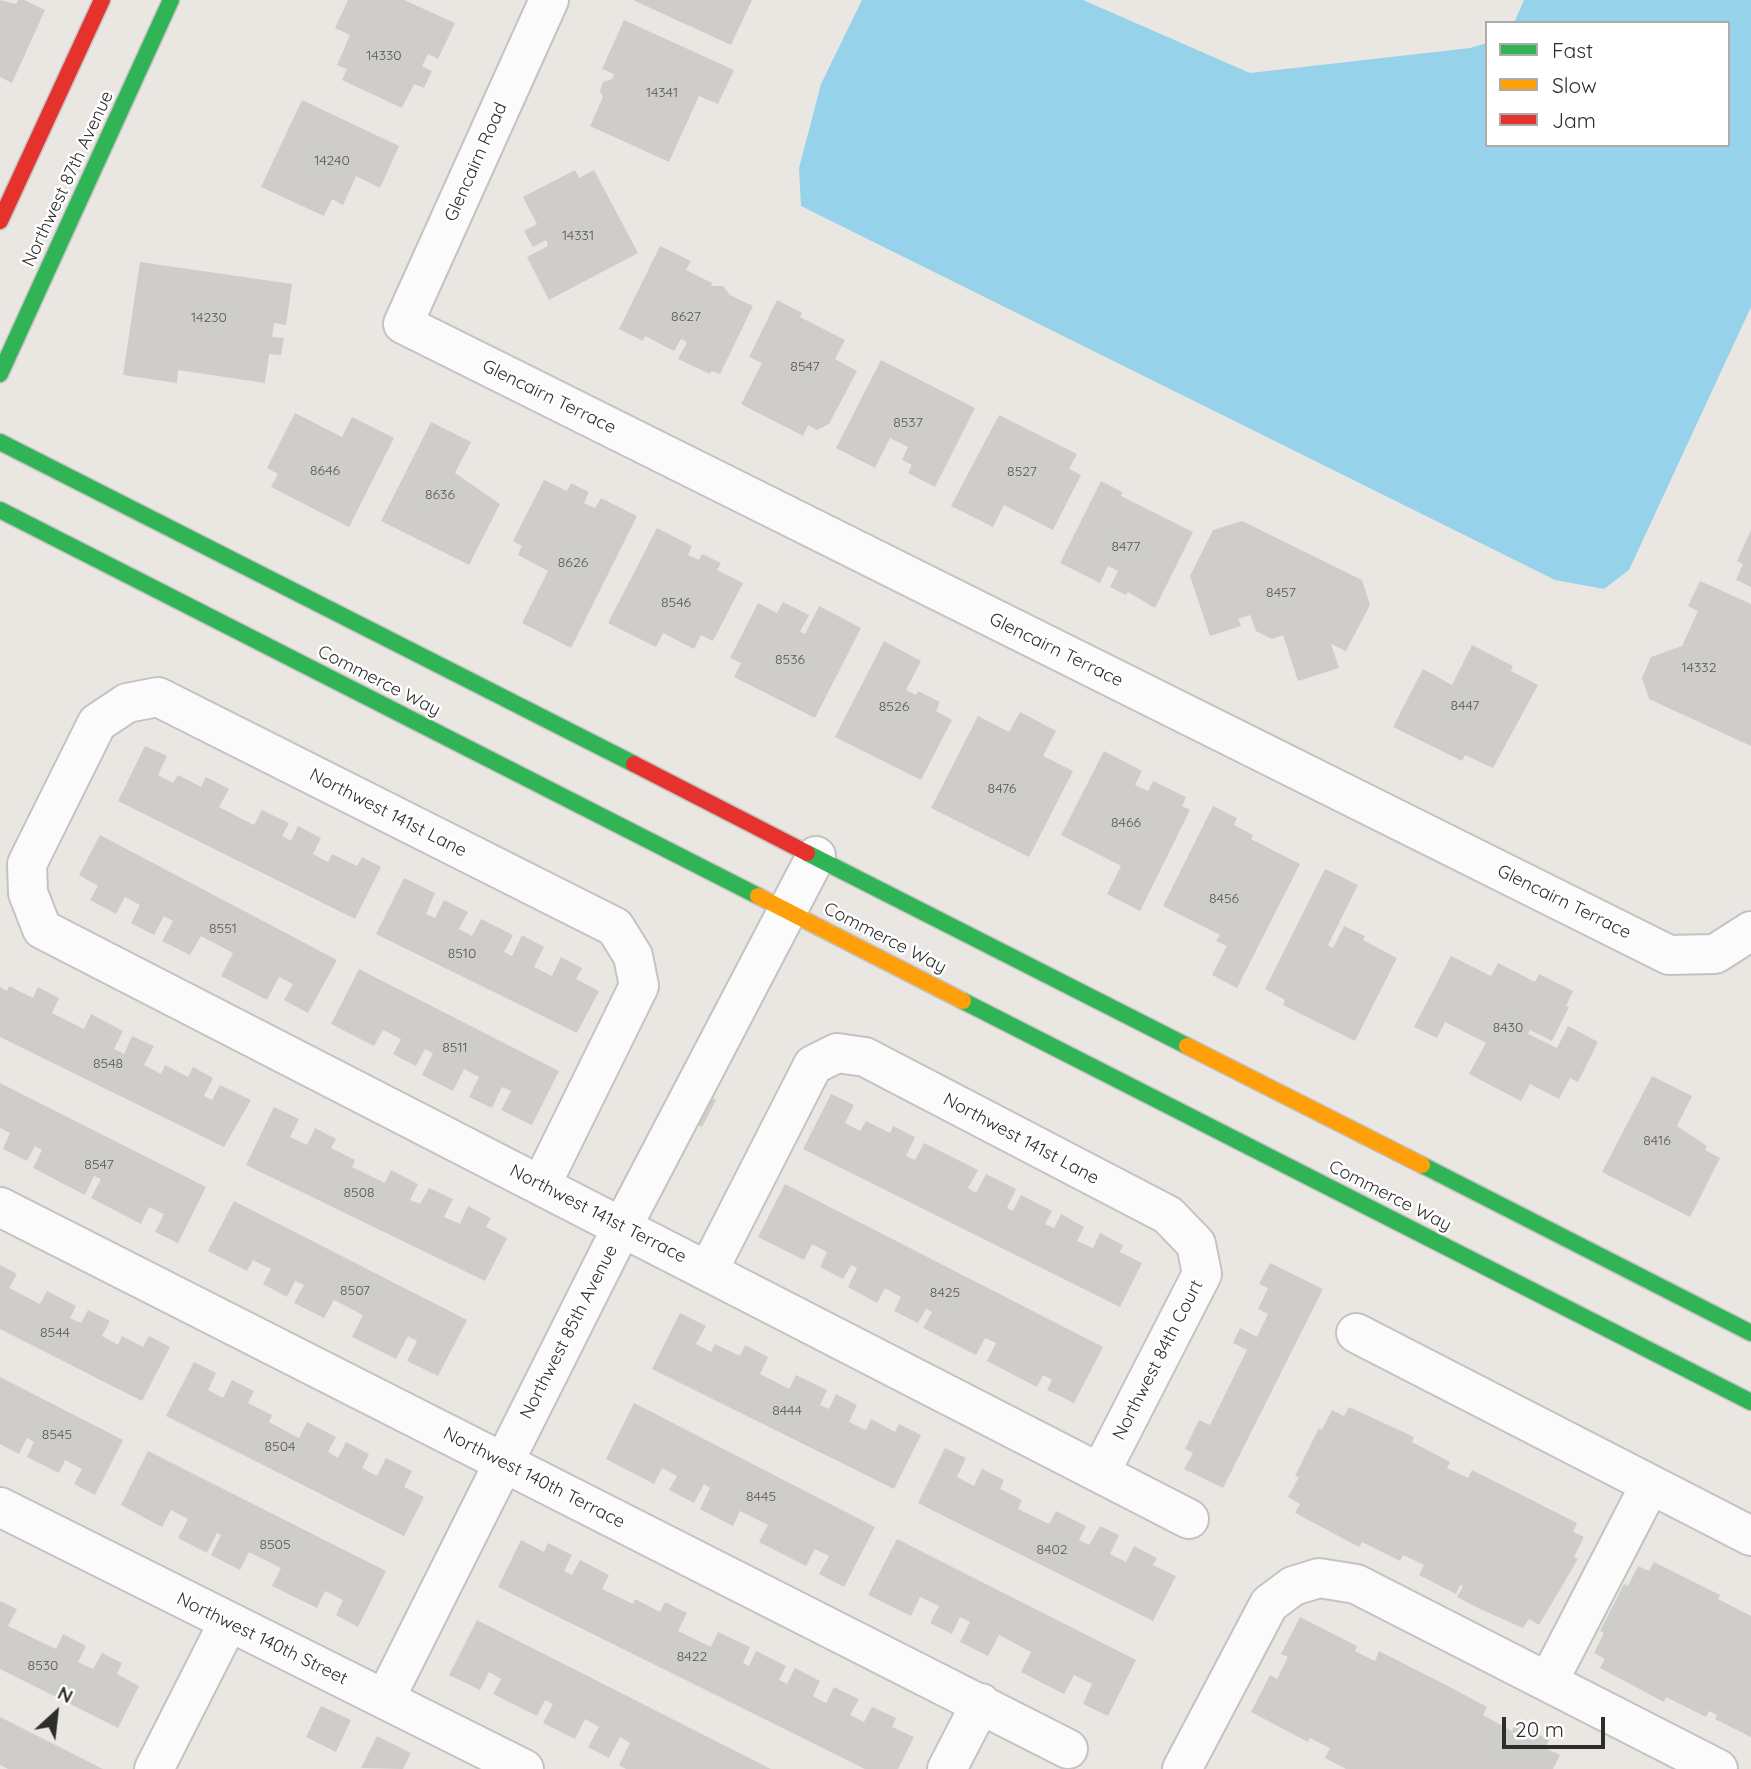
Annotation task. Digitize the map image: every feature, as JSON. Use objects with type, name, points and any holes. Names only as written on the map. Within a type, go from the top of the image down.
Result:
[{"type":"street","points":[[0,221],[102,0]]},
{"type":"street","name":"Glencairn Road","points":[[403,324],[549,0]]},
{"type":"street","name":"Northwest 87th Avenue","points":[[0,374],[169,1]]},
{"type":"street","name":"Glencairn Terrace","points":[[403,324],[1670,955],[1715,954],[1751,932]]},
{"type":"street","points":[[0,442],[1751,1333]]},
{"type":"street","name":"Commerce Way","points":[[0,510],[1751,1402]]},
{"type":"street","name":"Northwest 141st Lane","points":[[28,893],[27,863],[97,723],[127,703],[158,697],[615,927],[633,956],[639,986],[541,1185]]},
{"type":"street","name":"Northwest 85th Avenue","points":[[385,1699],[622,1227],[816,856]]},
{"type":"street","name":"Northwest 141st Terrace","points":[[28,893],[42,929],[1189,1519]]},
{"type":"street","name":"Northwest 141st Lane","points":[[708,1271],[813,1065],[836,1053],[865,1056],[1156,1209],[1168,1216],[1196,1244]]},
{"type":"street","name":"Northwest 140th Terrace","points":[[0,1207],[1068,1749]]},
{"type":"street","name":"Northwest 84th Court","points":[[1100,1474],[1202,1274],[1196,1244]]},
{"type":"street","points":[[1356,1333],[1751,1536]]},
{"type":"street","points":[[1548,1682],[1650,1485]]},
{"type":"street","name":"Northwest 140th Street","points":[[0,1507],[524,1769]]},
{"type":"street","points":[[1182,1769],[1265,1608],[1286,1590],[1318,1578],[1356,1584],[1718,1769]]},
{"type":"street","points":[[155,1769],[228,1623]]},
{"type":"street","points":[[947,1769],[981,1703]]},
{"type":"water","points":[[862,0],[1083,0],[1250,73],[1470,48],[1485,44],[1485,147],[1730,147],[1730,21],[1515,21],[1524,0],[1751,0],[1751,307],[1629,570],[1604,589],[1555,580],[801,206],[799,168],[821,84]]},
{"type":"building","points":[[0,0],[16,4],[18,0],[24,0],[45,10],[12,83],[0,77]]},
{"type":"building","points":[[348,0],[404,0],[455,23],[438,59],[428,54],[422,66],[432,71],[424,88],[414,84],[402,108],[342,80],[347,69],[337,65],[350,35],[335,28]]},
{"type":"building","points":[[633,0],[752,0],[731,45]]},
{"type":"building","points":[[624,20],[734,70],[718,104],[699,96],[669,162],[590,126],[603,97],[600,91],[603,82],[612,79],[614,74],[602,69]]},
{"type":"building","points":[[302,100],[399,146],[380,188],[356,176],[343,205],[332,199],[324,216],[261,187]]},
{"type":"building","points":[[575,170],[579,178],[594,170],[638,253],[549,300],[527,257],[548,246],[546,240],[533,247],[524,231],[537,224],[523,197]]},
{"type":"building","points":[[660,246],[691,261],[686,270],[712,283],[711,286],[723,286],[730,295],[753,306],[720,374],[711,371],[710,374],[678,359],[687,342],[681,339],[674,351],[645,336],[643,341],[619,329]]},
{"type":"building","points":[[140,262],[292,284],[286,325],[274,323],[272,337],[284,338],[281,355],[269,354],[265,383],[178,370],[177,383],[123,375]]},
{"type":"building","points":[[777,300],[802,313],[800,317],[845,340],[835,359],[857,371],[829,424],[817,430],[808,425],[803,436],[741,404],[762,363],[749,357]]},
{"type":"building","points":[[881,360],[975,408],[935,487],[908,473],[912,465],[902,460],[908,447],[890,438],[875,468],[836,448]]},
{"type":"building","points":[[295,413],[342,437],[352,417],[394,438],[349,527],[271,487],[278,474],[267,468]]},
{"type":"building","points":[[999,415],[1077,454],[1069,469],[1081,475],[1053,530],[1004,505],[993,527],[951,506]]},
{"type":"building","points":[[431,422],[471,442],[455,473],[500,504],[469,565],[381,521]]},
{"type":"building","points":[[544,480],[567,491],[571,483],[589,492],[584,503],[595,508],[601,498],[637,516],[571,648],[522,623],[548,571],[518,555],[522,546],[513,541]]},
{"type":"building","points":[[1101,481],[1122,492],[1121,496],[1193,532],[1155,608],[1128,592],[1126,595],[1110,587],[1118,571],[1108,566],[1100,583],[1060,563]]},
{"type":"building","points":[[1242,521],[1362,580],[1370,605],[1346,651],[1331,644],[1339,668],[1298,681],[1283,635],[1272,639],[1256,631],[1250,615],[1238,619],[1241,626],[1210,636],[1190,576],[1213,530]]},
{"type":"building","points":[[657,528],[692,546],[688,555],[699,560],[702,554],[721,563],[717,570],[743,583],[713,641],[701,635],[694,649],[663,633],[656,647],[608,623]]},
{"type":"building","points":[[1751,530],[1751,587],[1736,580],[1743,564],[1737,561]]},
{"type":"building","points":[[1700,581],[1751,604],[1751,746],[1649,699],[1642,678],[1651,657],[1682,646],[1698,611],[1688,606]]},
{"type":"building","points":[[783,602],[809,615],[800,632],[805,634],[819,606],[861,628],[815,718],[734,677],[741,663],[730,658],[758,603],[777,613]]},
{"type":"building","points":[[884,641],[921,661],[906,690],[916,695],[918,691],[940,702],[936,711],[952,720],[921,780],[835,737]]},
{"type":"building","points":[[1472,645],[1513,666],[1511,671],[1538,685],[1493,768],[1465,755],[1462,761],[1393,727],[1423,669],[1452,685]]},
{"type":"building","points":[[1020,712],[1056,731],[1043,756],[1073,771],[1029,857],[931,808],[978,716],[1009,732]]},
{"type":"building","points":[[145,746],[167,756],[158,775],[173,783],[178,775],[201,787],[206,777],[229,789],[219,807],[254,825],[262,810],[289,823],[282,836],[291,841],[298,826],[321,838],[313,854],[328,862],[332,854],[357,866],[362,857],[381,867],[355,919],[118,801]]},
{"type":"building","points":[[1104,751],[1142,771],[1135,785],[1148,791],[1153,781],[1186,797],[1182,806],[1190,810],[1140,911],[1107,894],[1121,866],[1061,835]]},
{"type":"building","points":[[1213,806],[1237,818],[1234,825],[1253,835],[1251,839],[1300,864],[1237,988],[1212,975],[1227,946],[1216,941],[1220,935],[1163,906]]},
{"type":"building","points":[[100,835],[337,960],[308,1013],[284,1000],[293,984],[279,977],[267,1000],[221,976],[233,953],[201,936],[190,955],[162,941],[173,921],[164,916],[154,935],[131,923],[140,905],[125,897],[116,914],[90,900],[98,886],[79,875]]},
{"type":"building","points":[[1325,869],[1358,885],[1328,945],[1333,948],[1344,926],[1365,936],[1363,940],[1397,958],[1355,1041],[1283,1005],[1285,1000],[1265,989]]},
{"type":"building","points":[[404,878],[435,893],[426,914],[435,918],[444,900],[468,912],[459,929],[472,936],[481,919],[513,935],[504,952],[512,956],[522,935],[544,947],[534,967],[552,976],[561,957],[582,968],[576,979],[599,991],[577,1033],[376,934]]},
{"type":"building","points":[[1451,956],[1491,976],[1498,963],[1535,982],[1539,974],[1573,991],[1566,1006],[1569,1007],[1552,1041],[1530,1030],[1528,1034],[1557,1048],[1568,1026],[1598,1042],[1578,1082],[1570,1078],[1559,1099],[1530,1084],[1521,1101],[1469,1074],[1486,1043],[1445,1022],[1437,1038],[1414,1027]]},
{"type":"building","points":[[359,969],[559,1071],[532,1125],[501,1110],[511,1091],[502,1087],[492,1108],[469,1097],[479,1077],[464,1069],[453,1091],[422,1075],[433,1053],[425,1049],[416,1066],[393,1054],[401,1039],[383,1030],[374,1046],[331,1024]]},
{"type":"building","points":[[9,986],[33,998],[38,987],[59,998],[52,1013],[84,1029],[91,1014],[123,1031],[114,1049],[124,1054],[132,1036],[154,1046],[144,1065],[161,1074],[165,1065],[188,1077],[193,1067],[213,1078],[204,1096],[212,1100],[220,1085],[251,1100],[224,1147],[0,1037],[0,987],[7,991]]},
{"type":"building","points":[[1652,1076],[1692,1096],[1677,1126],[1707,1146],[1705,1150],[1720,1158],[1690,1217],[1602,1172]]},
{"type":"building","points":[[0,1083],[206,1187],[178,1243],[155,1232],[164,1214],[149,1207],[141,1224],[91,1198],[101,1179],[94,1176],[85,1195],[33,1168],[42,1150],[35,1146],[27,1161],[3,1149],[10,1133],[0,1128]]},
{"type":"building","points":[[698,1091],[716,1100],[702,1127],[684,1118]]},
{"type":"building","points":[[831,1094],[854,1105],[845,1123],[860,1131],[866,1121],[890,1133],[893,1126],[915,1137],[906,1156],[915,1160],[924,1143],[978,1170],[968,1188],[976,1193],[986,1174],[1016,1189],[1007,1208],[1013,1211],[1021,1195],[1052,1211],[1045,1224],[1054,1228],[1061,1214],[1084,1227],[1077,1241],[1093,1248],[1100,1233],[1123,1245],[1120,1252],[1142,1263],[1120,1307],[803,1149]]},
{"type":"building","points":[[274,1107],[299,1119],[290,1137],[307,1145],[315,1128],[336,1139],[331,1148],[355,1160],[352,1167],[385,1183],[391,1170],[418,1184],[410,1200],[420,1204],[429,1188],[453,1199],[444,1217],[460,1224],[468,1206],[491,1218],[486,1227],[507,1238],[485,1281],[246,1165]]},
{"type":"building","points":[[785,1184],[1103,1347],[1074,1403],[1047,1390],[1052,1380],[1043,1375],[1037,1387],[987,1361],[996,1343],[985,1338],[976,1355],[923,1328],[932,1312],[926,1309],[918,1323],[894,1311],[901,1297],[885,1288],[877,1303],[848,1287],[857,1268],[851,1265],[843,1279],[820,1267],[827,1252],[812,1244],[804,1260],[758,1237]]},
{"type":"building","points":[[234,1201],[467,1320],[438,1376],[407,1361],[417,1341],[408,1336],[396,1359],[352,1337],[363,1315],[334,1300],[324,1318],[294,1303],[304,1285],[295,1281],[287,1297],[263,1284],[271,1269],[253,1260],[247,1271],[208,1251]]},
{"type":"building","points":[[1270,1263],[1323,1289],[1223,1488],[1184,1469],[1193,1453],[1185,1449],[1199,1420],[1210,1425],[1247,1350],[1233,1343],[1240,1328],[1257,1337],[1268,1314],[1258,1309],[1268,1288],[1259,1284]]},
{"type":"building","points":[[0,1265],[17,1274],[9,1288],[40,1304],[47,1291],[76,1306],[70,1318],[81,1323],[88,1310],[110,1321],[102,1336],[118,1345],[122,1336],[143,1347],[149,1336],[170,1347],[142,1401],[0,1329]]},
{"type":"building","points":[[680,1313],[706,1326],[696,1344],[711,1352],[715,1344],[740,1356],[745,1345],[768,1357],[760,1374],[789,1389],[796,1375],[827,1390],[820,1405],[829,1409],[836,1394],[857,1405],[849,1422],[866,1430],[871,1419],[895,1432],[899,1424],[921,1435],[894,1489],[652,1369]]},
{"type":"building","points":[[194,1362],[216,1373],[208,1390],[223,1398],[232,1380],[254,1391],[248,1403],[272,1415],[269,1422],[299,1438],[307,1422],[336,1437],[328,1452],[338,1458],[346,1442],[369,1454],[362,1468],[377,1476],[386,1458],[412,1471],[404,1487],[424,1497],[404,1536],[166,1416]]},
{"type":"building","points":[[0,1377],[123,1440],[95,1495],[74,1484],[82,1469],[65,1460],[59,1473],[27,1457],[34,1442],[27,1438],[19,1454],[0,1444]]},
{"type":"building","points":[[634,1403],[875,1527],[844,1587],[819,1574],[829,1556],[815,1549],[806,1566],[759,1542],[768,1525],[740,1511],[733,1526],[700,1509],[710,1488],[704,1484],[694,1503],[669,1490],[677,1476],[662,1468],[654,1484],[606,1459]]},
{"type":"building","points":[[1349,1407],[1414,1437],[1412,1442],[1450,1462],[1447,1468],[1468,1478],[1472,1470],[1577,1523],[1573,1532],[1584,1537],[1574,1557],[1578,1559],[1539,1625],[1529,1619],[1523,1628],[1480,1609],[1457,1597],[1463,1586],[1460,1585],[1456,1594],[1419,1575],[1424,1565],[1403,1555],[1400,1561],[1362,1542],[1359,1547],[1295,1513],[1300,1504],[1288,1497],[1299,1477],[1295,1476],[1319,1428],[1322,1430],[1332,1410],[1344,1416]]},
{"type":"building","points":[[945,1448],[966,1458],[957,1477],[974,1486],[982,1469],[1004,1480],[1000,1489],[1022,1500],[1018,1509],[1049,1524],[1056,1511],[1086,1526],[1079,1540],[1089,1545],[1100,1526],[1119,1535],[1110,1554],[1126,1562],[1134,1546],[1157,1558],[1153,1565],[1176,1576],[1153,1621],[918,1503]]},
{"type":"building","points":[[148,1451],[386,1571],[358,1627],[336,1615],[343,1600],[325,1591],[317,1608],[272,1586],[281,1568],[249,1552],[240,1570],[211,1555],[221,1535],[217,1533],[207,1553],[178,1538],[188,1519],[171,1510],[162,1527],[121,1505]]},
{"type":"building","points":[[897,1539],[1136,1660],[1108,1716],[1083,1704],[1092,1684],[1074,1675],[1064,1694],[1021,1672],[1031,1652],[999,1635],[988,1656],[960,1642],[970,1622],[960,1617],[952,1634],[930,1623],[939,1606],[920,1597],[911,1616],[868,1595]]},
{"type":"building","points":[[521,1540],[544,1552],[548,1543],[572,1555],[564,1571],[572,1575],[580,1560],[609,1575],[602,1589],[633,1604],[635,1599],[660,1612],[665,1602],[687,1613],[678,1631],[711,1647],[718,1632],[750,1647],[743,1663],[749,1666],[756,1651],[786,1666],[779,1680],[787,1684],[795,1668],[820,1681],[813,1696],[826,1703],[834,1687],[859,1699],[850,1715],[864,1722],[872,1707],[896,1718],[892,1727],[914,1737],[898,1769],[865,1769],[498,1587]]},
{"type":"building","points":[[1654,1562],[1720,1595],[1718,1599],[1751,1616],[1751,1737],[1715,1719],[1717,1715],[1709,1711],[1706,1717],[1666,1697],[1664,1702],[1600,1668],[1605,1659],[1594,1653],[1604,1633],[1600,1631],[1624,1584],[1628,1586],[1638,1566],[1649,1571]]},
{"type":"building","points":[[0,1601],[17,1609],[8,1626],[56,1649],[63,1634],[86,1646],[78,1662],[93,1669],[102,1653],[122,1663],[117,1674],[139,1686],[118,1728],[0,1669]]},
{"type":"building","points":[[1300,1617],[1357,1646],[1355,1651],[1375,1661],[1379,1651],[1448,1686],[1487,1707],[1483,1715],[1512,1731],[1516,1723],[1549,1740],[1545,1748],[1560,1755],[1553,1769],[1346,1769],[1325,1758],[1330,1748],[1310,1738],[1308,1742],[1251,1712],[1270,1675],[1277,1679],[1288,1657],[1281,1654]]},
{"type":"building","points":[[477,1620],[771,1769],[626,1769],[619,1765],[630,1743],[620,1737],[609,1758],[588,1747],[599,1727],[585,1719],[575,1739],[543,1723],[553,1704],[545,1700],[537,1716],[493,1694],[501,1679],[489,1672],[480,1690],[449,1675]]},
{"type":"building","points":[[321,1706],[351,1720],[336,1752],[306,1737]]},
{"type":"building","points":[[0,1717],[103,1769],[8,1769],[0,1765]]},
{"type":"building","points":[[377,1736],[411,1753],[403,1769],[361,1768]]},
{"type":"traffic: fast","points":[[0,374],[171,0]]},
{"type":"traffic: fast","points":[[0,442],[634,764]]},
{"type":"traffic: fast","points":[[0,510],[758,896]]},
{"type":"traffic: fast","points":[[807,853],[1187,1046]]},
{"type":"traffic: fast","points":[[963,1001],[1751,1402]]},
{"type":"traffic: fast","points":[[1422,1165],[1751,1333]]},
{"type":"traffic: slow","points":[[758,896],[963,1001]]},
{"type":"traffic: slow","points":[[1187,1046],[1422,1165]]},
{"type":"traffic: jam","points":[[0,221],[102,0]]},
{"type":"traffic: jam","points":[[634,764],[807,853]]}]
